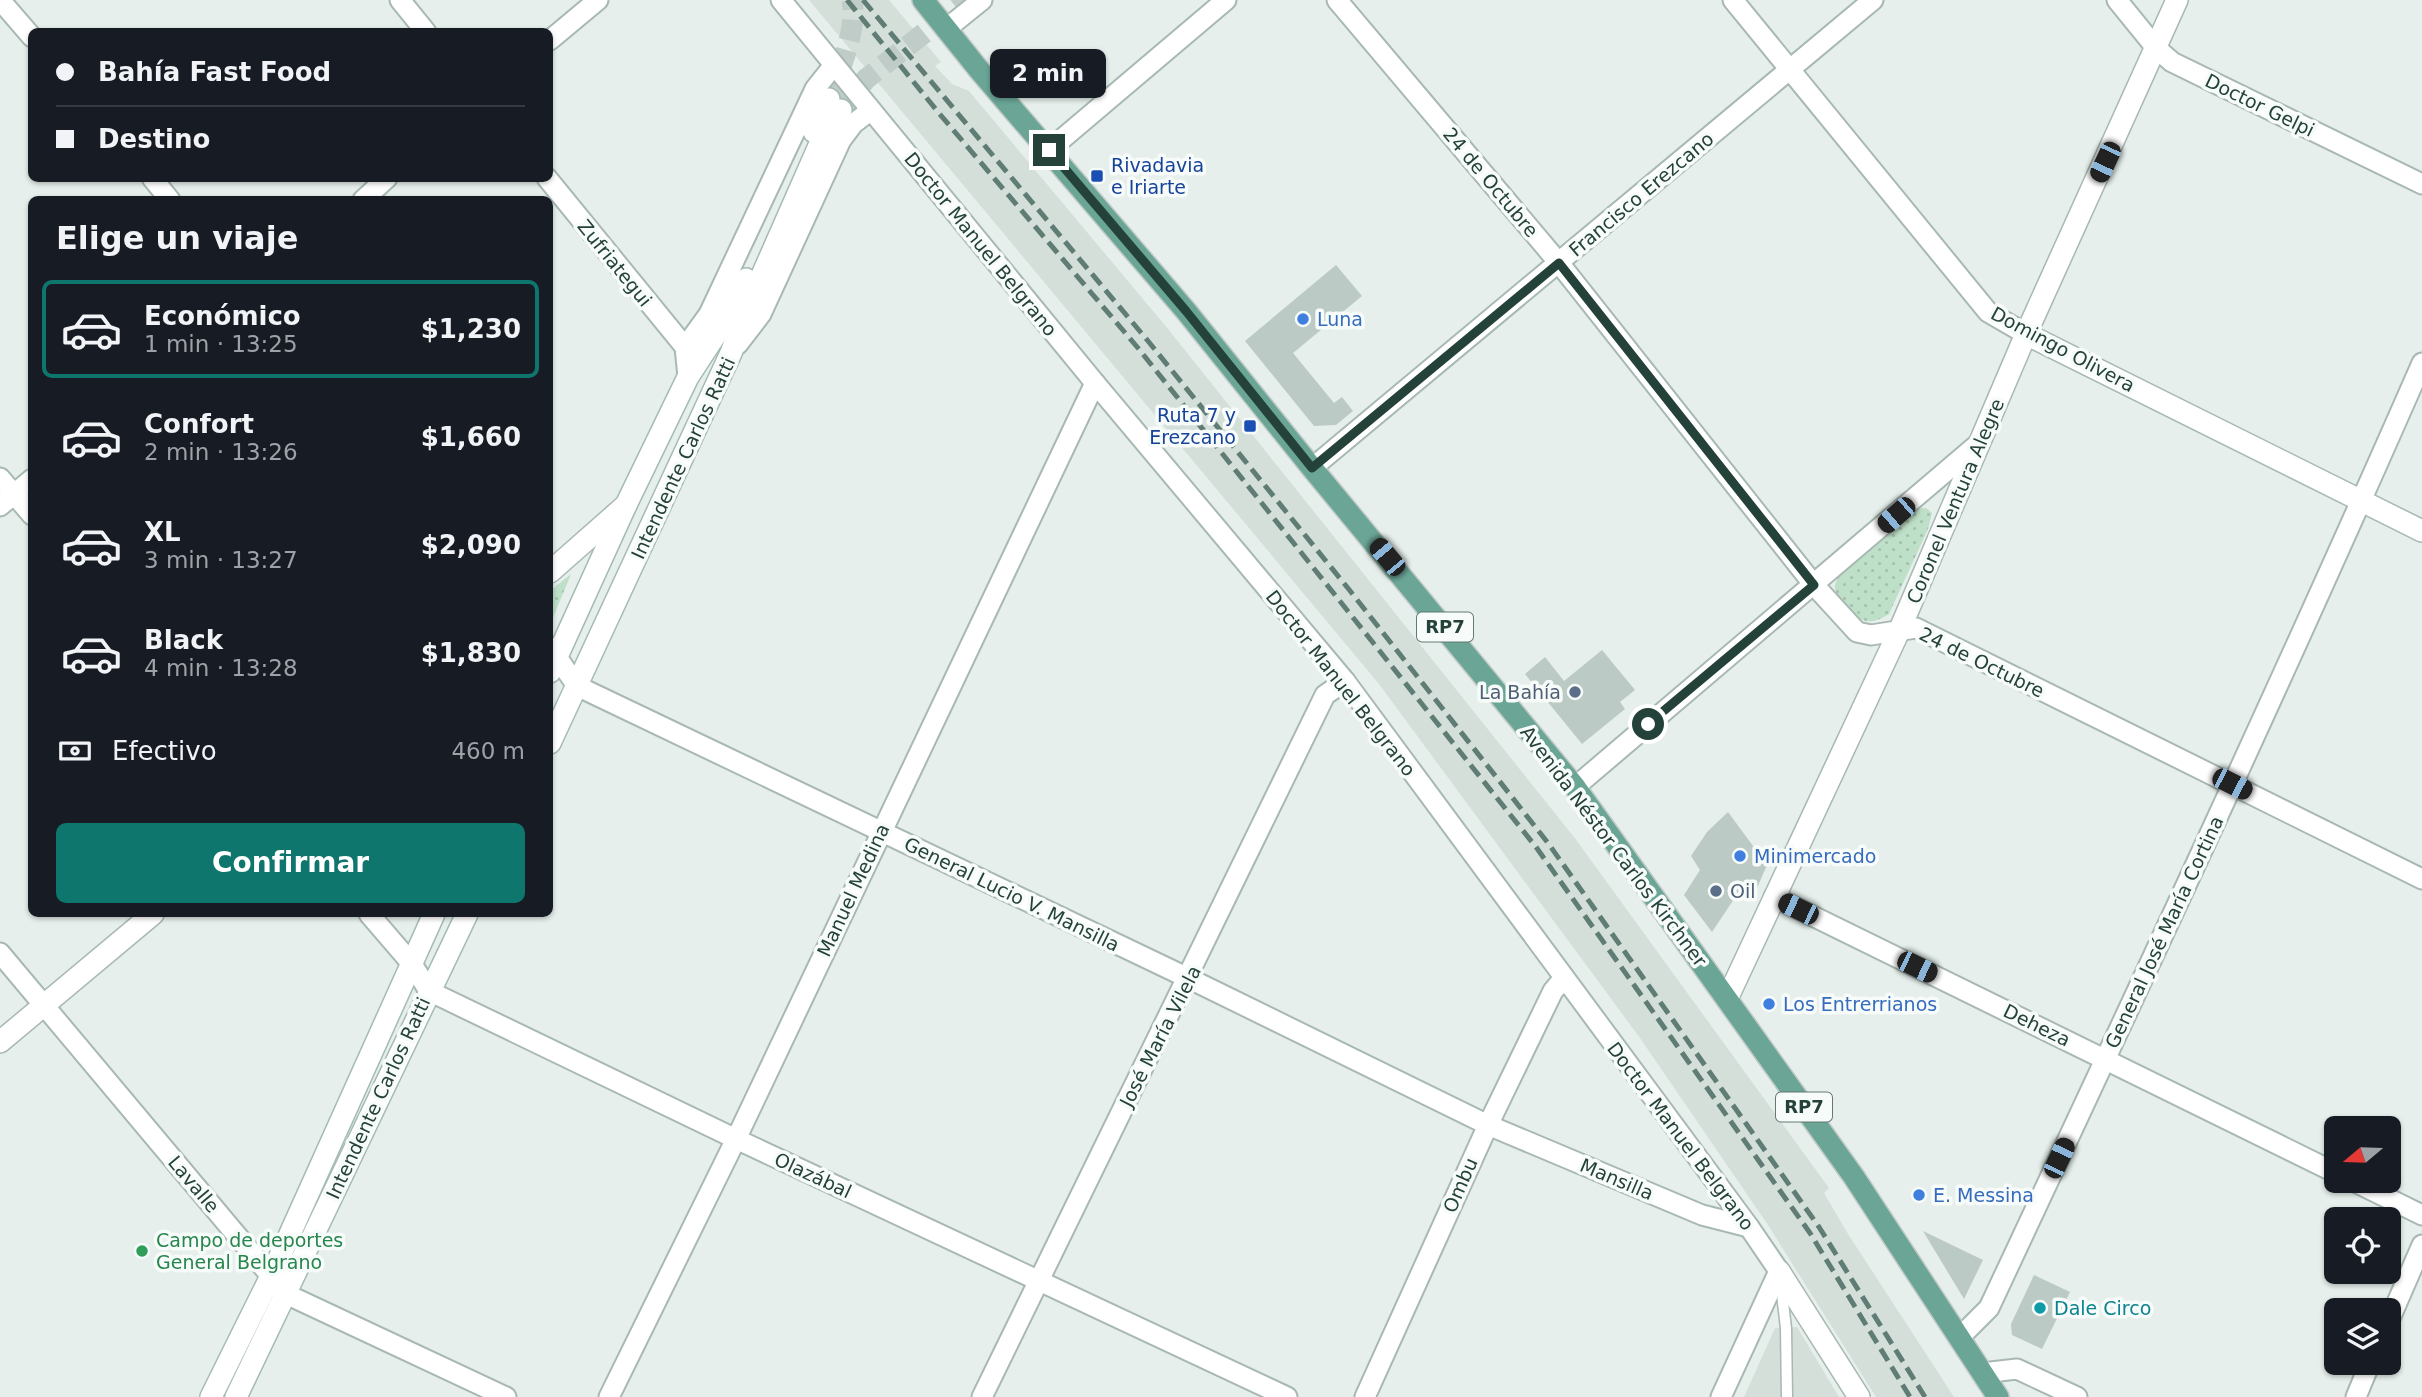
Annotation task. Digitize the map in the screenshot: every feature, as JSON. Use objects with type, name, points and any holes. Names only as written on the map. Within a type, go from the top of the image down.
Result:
[{"type":"main road","name":"Avenida Néstor Carlos Kirchner","points":[[923,0],[1186,311],[1574,787],[1854,1177],[1998,1397]]},
{"type":"main road","name":"Coronel Ventura Alegre","points":[[1727,999],[1900,629],[2026,334],[2177,0]]},
{"type":"main road","name":"Intendente Carlos Ratti","points":[[553,656],[688,377],[722,325],[835,104],[731,353],[553,737]]},
{"type":"main road","name":"Domingo Olivera","points":[[2026,334],[2422,530]]},
{"type":"main road","points":[[553,569],[626,505]]},
{"type":"main road","points":[[0,1042],[149,917]]},
{"type":"main road","name":"Intendente Carlos Ratti","points":[[211,1397],[271,1276],[433,917]]},
{"type":"main road","name":"Intendente Carlos Ratti","points":[[236,1397],[466,917]]},
{"type":"main road","name":"Doctor Manuel Belgrano","points":[[1779,1271],[1859,1397]]},
{"type":"street","points":[[0,0],[28,32]]},
{"type":"street","points":[[400,0],[423,28]]},
{"type":"street","name":"Doctor Manuel Belgrano","points":[[781,0],[1095,383],[1345,681],[1779,1271]]},
{"type":"street","points":[[946,29],[982,0]]},
{"type":"street","points":[[1049,150],[1226,0]]},
{"type":"street","name":"24 de Octubre","points":[[1337,0],[1559,263],[1814,585],[1857,632],[1871,635],[1916,628],[2422,879]]},
{"type":"street","name":"Domingo Olivera","points":[[1733,0],[1988,312],[2026,334]]},
{"type":"street","name":"Francisco Erezcano","points":[[1312,468],[1873,0]]},
{"type":"street","name":"Doctor Gelpi","points":[[2117,0],[2156,48],[2172,62],[2422,184]]},
{"type":"street","points":[[553,37],[596,1]]},
{"type":"street","points":[[685,347],[709,314],[815,89],[834,65]]},
{"type":"street","name":"Intendente Carlos Ratti","points":[[731,353],[761,314],[841,140],[853,124],[871,110]]},
{"type":"street","points":[[155,182],[167,196]]},
{"type":"street","points":[[367,196],[383,182]]},
{"type":"street","name":"Zufriategui","points":[[550,182],[685,347]]},
{"type":"street","name":"Intendente Carlos Ratti","points":[[685,347],[688,377]]},
{"type":"street","name":"General José María Cortina","points":[[1959,1338],[1989,1308],[2106,1059],[2422,363]]},
{"type":"street","name":"Manuel Medina","points":[[610,1397],[736,1139],[1095,383]]},
{"type":"street","points":[[1574,787],[1978,444]]},
{"type":"street","points":[[0,478],[7,500],[28,513]]},
{"type":"street","points":[[7,500],[28,483]]},
{"type":"street","points":[[553,659],[577,686]]},
{"type":"street","name":"José María Vilela","points":[[982,1397],[1325,695],[1345,681]]},
{"type":"street","name":"General Lucio V. Mansilla","points":[[577,686],[1188,978],[1488,1125]]},
{"type":"street","name":"Deheza","points":[[1774,897],[2324,1167]]},
{"type":"street","points":[[372,917],[412,964],[429,991]]},
{"type":"street","name":"Lavalle","points":[[0,953],[286,1294],[506,1397]]},
{"type":"street","name":"Ombu","points":[[1365,1397],[1488,1125],[1553,991],[1564,978]]},
{"type":"street","name":"Olazábal","points":[[429,991],[736,1139],[1287,1397]]},
{"type":"street","name":"Mansilla","points":[[1488,1125],[1702,1215],[1749,1227]]},
{"type":"street","points":[[2379,1194],[2422,1215]]},
{"type":"street","points":[[2399,1298],[2422,1245]]},
{"type":"street","points":[[1721,1397],[1779,1271]]},
{"type":"street","points":[[1982,1373],[2017,1369],[2077,1397]]},
{"type":"street","points":[[2356,1397],[2365,1375]]},
{"type":"lane","points":[[1779,1271],[1786,1328],[1787,1397]]},
{"type":"shaded area","points":[[809,0],[889,0],[941,62],[935,66],[952,84],[969,91],[1168,329],[1574,837],[1829,1188],[1824,1193],[1848,1234],[1954,1397],[1876,1397],[1768,1225],[1640,1038],[1379,684]]},
{"type":"shaded area","points":[[1797,1327],[1839,1397],[1744,1397],[1775,1328]]},
{"type":"green space","points":[[1926,508],[1932,513],[1928,529],[1889,614],[1876,620],[1860,619],[1836,594],[1835,585],[1839,574],[1917,509]]},
{"type":"green space","points":[[571,574],[553,618],[553,589]]},
{"type":"building","name":"Luna","points":[[1336,265],[1362,296],[1293,353],[1334,403],[1342,397],[1353,411],[1336,425],[1314,426],[1245,341]]},
{"type":"building","name":"La Bahía","points":[[1602,650],[1635,690],[1620,702],[1625,709],[1582,744],[1525,674],[1545,657],[1564,681]]},
{"type":"building","points":[[1728,812],[1767,865],[1754,895],[1740,890],[1712,932],[1684,895],[1700,870],[1691,856],[1707,832]]},
{"type":"building","points":[[1923,1231],[1983,1260],[1964,1299]]},
{"type":"building","name":"Dale Circo","points":[[2034,1275],[2070,1292],[2042,1349],[2012,1335],[2011,1324]]},
{"type":"tunnel","points":[[829,99],[850,38],[852,0]]},
{"type":"tunnel","points":[[841,110],[866,79],[966,0]]},
{"type":"railway","points":[[847,0],[1138,348],[1536,847],[1810,1233],[1910,1397]]},
{"type":"railway","points":[[863,0],[1148,341],[1351,592],[1548,843],[1819,1227],[1925,1397]]},
{"type":"place","name":"Rivadavia e Iriarte","points":[[1097,176]]},
{"type":"place","name":"Luna","points":[[1303,319]]},
{"type":"place","name":"Ruta 7 y Erezcano","points":[[1250,426]]},
{"type":"place","name":"La Bahía","points":[[1575,692]]},
{"type":"place","name":"Minimercado","points":[[1740,856]]},
{"type":"place","name":"Oil","points":[[1716,891]]},
{"type":"place","name":"Los Entrerrianos","points":[[1769,1004]]},
{"type":"place","name":"E. Messina","points":[[1919,1195]]},
{"type":"place","name":"Campo de deportes General Belgrano","points":[[142,1251]]},
{"type":"place","name":"Dale Circo","points":[[2040,1308]]},
{"type":"route","points":[[1049,150],[1186,311],[1312,468],[1559,263],[1814,585],[1648,724]]}]
